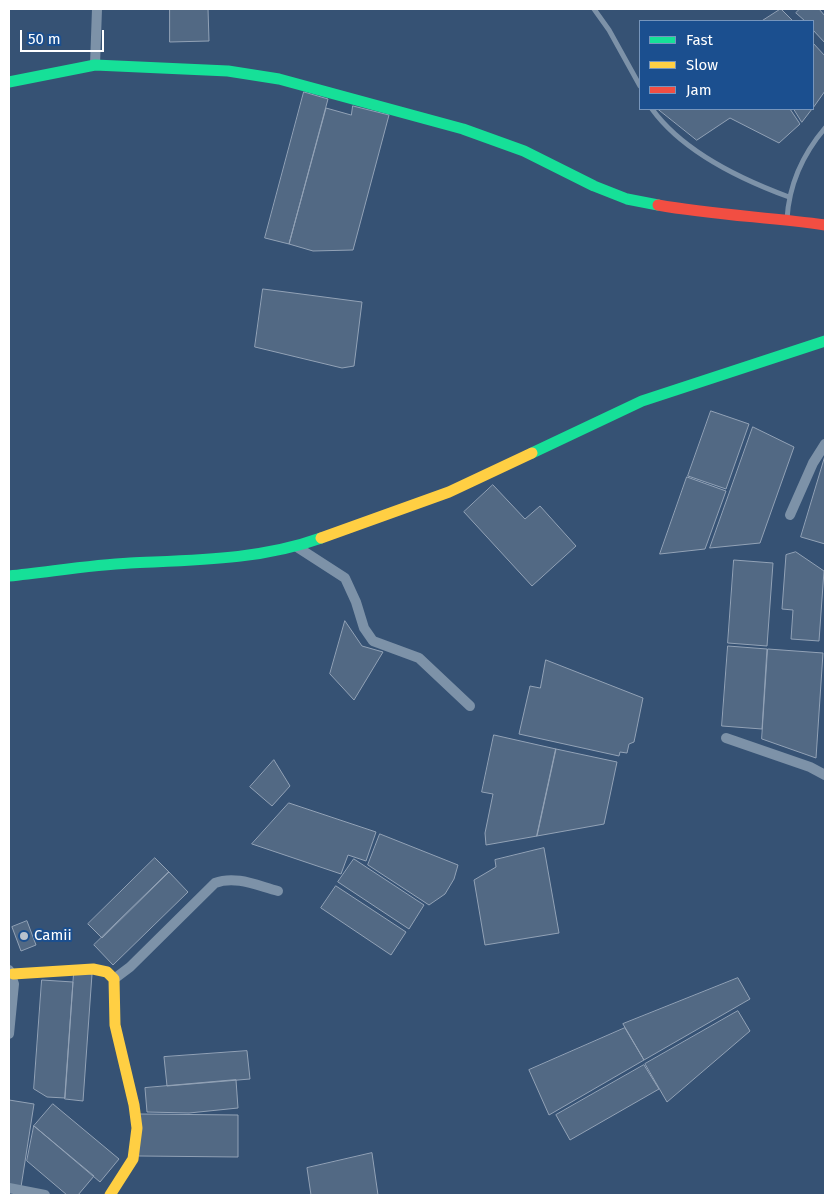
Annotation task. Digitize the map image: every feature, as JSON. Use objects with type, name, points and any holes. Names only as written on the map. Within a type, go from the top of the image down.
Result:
[{"type":"street","points":[[94,65],[97,9]]},
{"type":"street","points":[[9,82],[94,65],[228,71],[279,79],[463,129],[524,151],[594,186],[627,199],[686,210],[787,219],[825,225]]},
{"type":"street","points":[[9,576],[128,563],[213,560],[296,547],[449,492],[642,401],[825,340]]},
{"type":"street","points":[[790,515],[813,463],[825,444]]},
{"type":"street","points":[[296,547],[345,578],[356,602],[364,628],[373,641],[419,658],[470,706]]},
{"type":"street","points":[[726,738],[810,767],[825,775]]},
{"type":"street","points":[[114,980],[130,967],[216,883],[225,880],[238,880],[278,891]]},
{"type":"street","points":[[9,1034],[14,984],[11,972],[99,969],[107,972],[114,980],[115,1025],[134,1105],[137,1128],[134,1160],[110,1195]]},
{"type":"street","points":[[9,1188],[45,1195]]},
{"type":"lane","points":[[594,9],[609,30],[639,84]]},
{"type":"lane","points":[[653,110],[684,142],[702,154],[746,179],[788,197]]},
{"type":"lane","points":[[787,219],[788,197],[795,178],[813,142],[825,128]]},
{"type":"building","points":[[170,9],[208,9],[209,41],[170,42]]},
{"type":"building","points":[[781,9],[792,20],[764,20]]},
{"type":"building","points":[[800,9],[819,9],[825,16],[825,43],[814,31],[814,20],[804,20],[796,13]]},
{"type":"building","points":[[814,44],[825,56],[825,91],[814,107]]},
{"type":"building","points":[[304,92],[328,99],[289,244],[265,238]]},
{"type":"building","points":[[353,106],[389,115],[353,250],[313,251],[289,244],[326,108],[351,115]]},
{"type":"building","points":[[659,110],[791,110],[800,124],[779,143],[730,118],[697,140]]},
{"type":"building","points":[[795,110],[811,110],[802,122]]},
{"type":"building","points":[[263,289],[362,302],[354,366],[342,368],[255,347]]},
{"type":"building","points":[[711,411],[749,424],[726,489],[688,476]]},
{"type":"building","points":[[753,427],[794,447],[760,543],[710,548]]},
{"type":"building","points":[[825,456],[825,544],[801,537]]},
{"type":"building","points":[[687,477],[726,491],[705,549],[660,554]]},
{"type":"building","points":[[493,485],[525,519],[540,506],[576,546],[532,586],[464,512]]},
{"type":"building","points":[[796,552],[824,571],[819,641],[791,639],[793,610],[782,609],[786,555]]},
{"type":"building","points":[[734,560],[773,563],[767,646],[728,643]]},
{"type":"building","points":[[345,621],[362,646],[383,652],[354,700],[330,674]]},
{"type":"building","points":[[728,646],[767,649],[762,729],[722,726]]},
{"type":"building","points":[[768,649],[823,653],[816,758],[762,739]]},
{"type":"building","points":[[546,660],[643,698],[634,742],[629,744],[627,753],[620,752],[619,756],[519,734],[530,686],[540,688]]},
{"type":"building","points":[[494,735],[556,749],[537,836],[486,845],[485,833],[493,794],[482,792]]},
{"type":"building","points":[[556,749],[617,762],[604,824],[537,836]]},
{"type":"building","points":[[274,760],[290,786],[272,806],[250,787]]},
{"type":"building","points":[[289,803],[376,832],[366,861],[348,855],[341,874],[252,844]]},
{"type":"building","points":[[380,834],[458,865],[454,879],[445,894],[429,905],[368,865]]},
{"type":"building","points":[[544,848],[559,933],[485,945],[474,880],[496,867],[495,860]]},
{"type":"building","points":[[155,858],[169,872],[102,938],[88,924]]},
{"type":"building","points":[[354,859],[424,905],[409,929],[338,882]]},
{"type":"building","points":[[169,872],[188,892],[113,965],[94,945]]},
{"type":"building","points":[[336,886],[406,932],[391,955],[321,908]]},
{"type":"building","name":"Camii","points":[[27,921],[36,945],[21,951],[12,927]]},
{"type":"building","points":[[74,973],[92,974],[83,1101],[65,1099]]},
{"type":"building","points":[[738,978],[750,999],[644,1060],[623,1024]]},
{"type":"building","points":[[42,980],[73,982],[65,1098],[47,1097],[34,1089]]},
{"type":"building","points":[[738,1011],[750,1031],[667,1102],[645,1064]]},
{"type":"building","points":[[625,1028],[644,1060],[549,1115],[529,1070]]},
{"type":"building","points":[[247,1051],[250,1079],[167,1086],[164,1057]]},
{"type":"building","points":[[644,1065],[659,1089],[570,1140],[556,1115]]},
{"type":"building","points":[[236,1080],[238,1108],[189,1113],[147,1112],[145,1088]]},
{"type":"building","points":[[9,1100],[34,1104],[21,1187],[9,1185]]},
{"type":"building","points":[[53,1104],[119,1159],[100,1182],[34,1126]]},
{"type":"building","points":[[139,1114],[238,1115],[238,1157],[139,1156]]},
{"type":"building","points":[[34,1126],[94,1176],[78,1195],[67,1195],[27,1161]]},
{"type":"building","points":[[372,1153],[378,1195],[311,1195],[307,1168]]},
{"type":"traffic: fast","points":[[9,82],[95,65],[228,71],[279,79],[463,129],[524,151],[594,186],[627,199],[658,205]]},
{"type":"traffic: fast","points":[[532,453],[642,401],[825,341]]},
{"type":"traffic: fast","points":[[9,576],[115,564],[227,558],[274,551],[321,538]]},
{"type":"traffic: slow","points":[[321,538],[449,492],[532,453]]},
{"type":"traffic: slow","points":[[13,974],[93,969],[107,972],[114,979],[115,1025],[134,1105],[137,1128],[133,1159],[110,1195]]},
{"type":"traffic: jam","points":[[658,205],[825,225]]},
{"type":"place","name":"Camii","points":[[24,936]]}]
